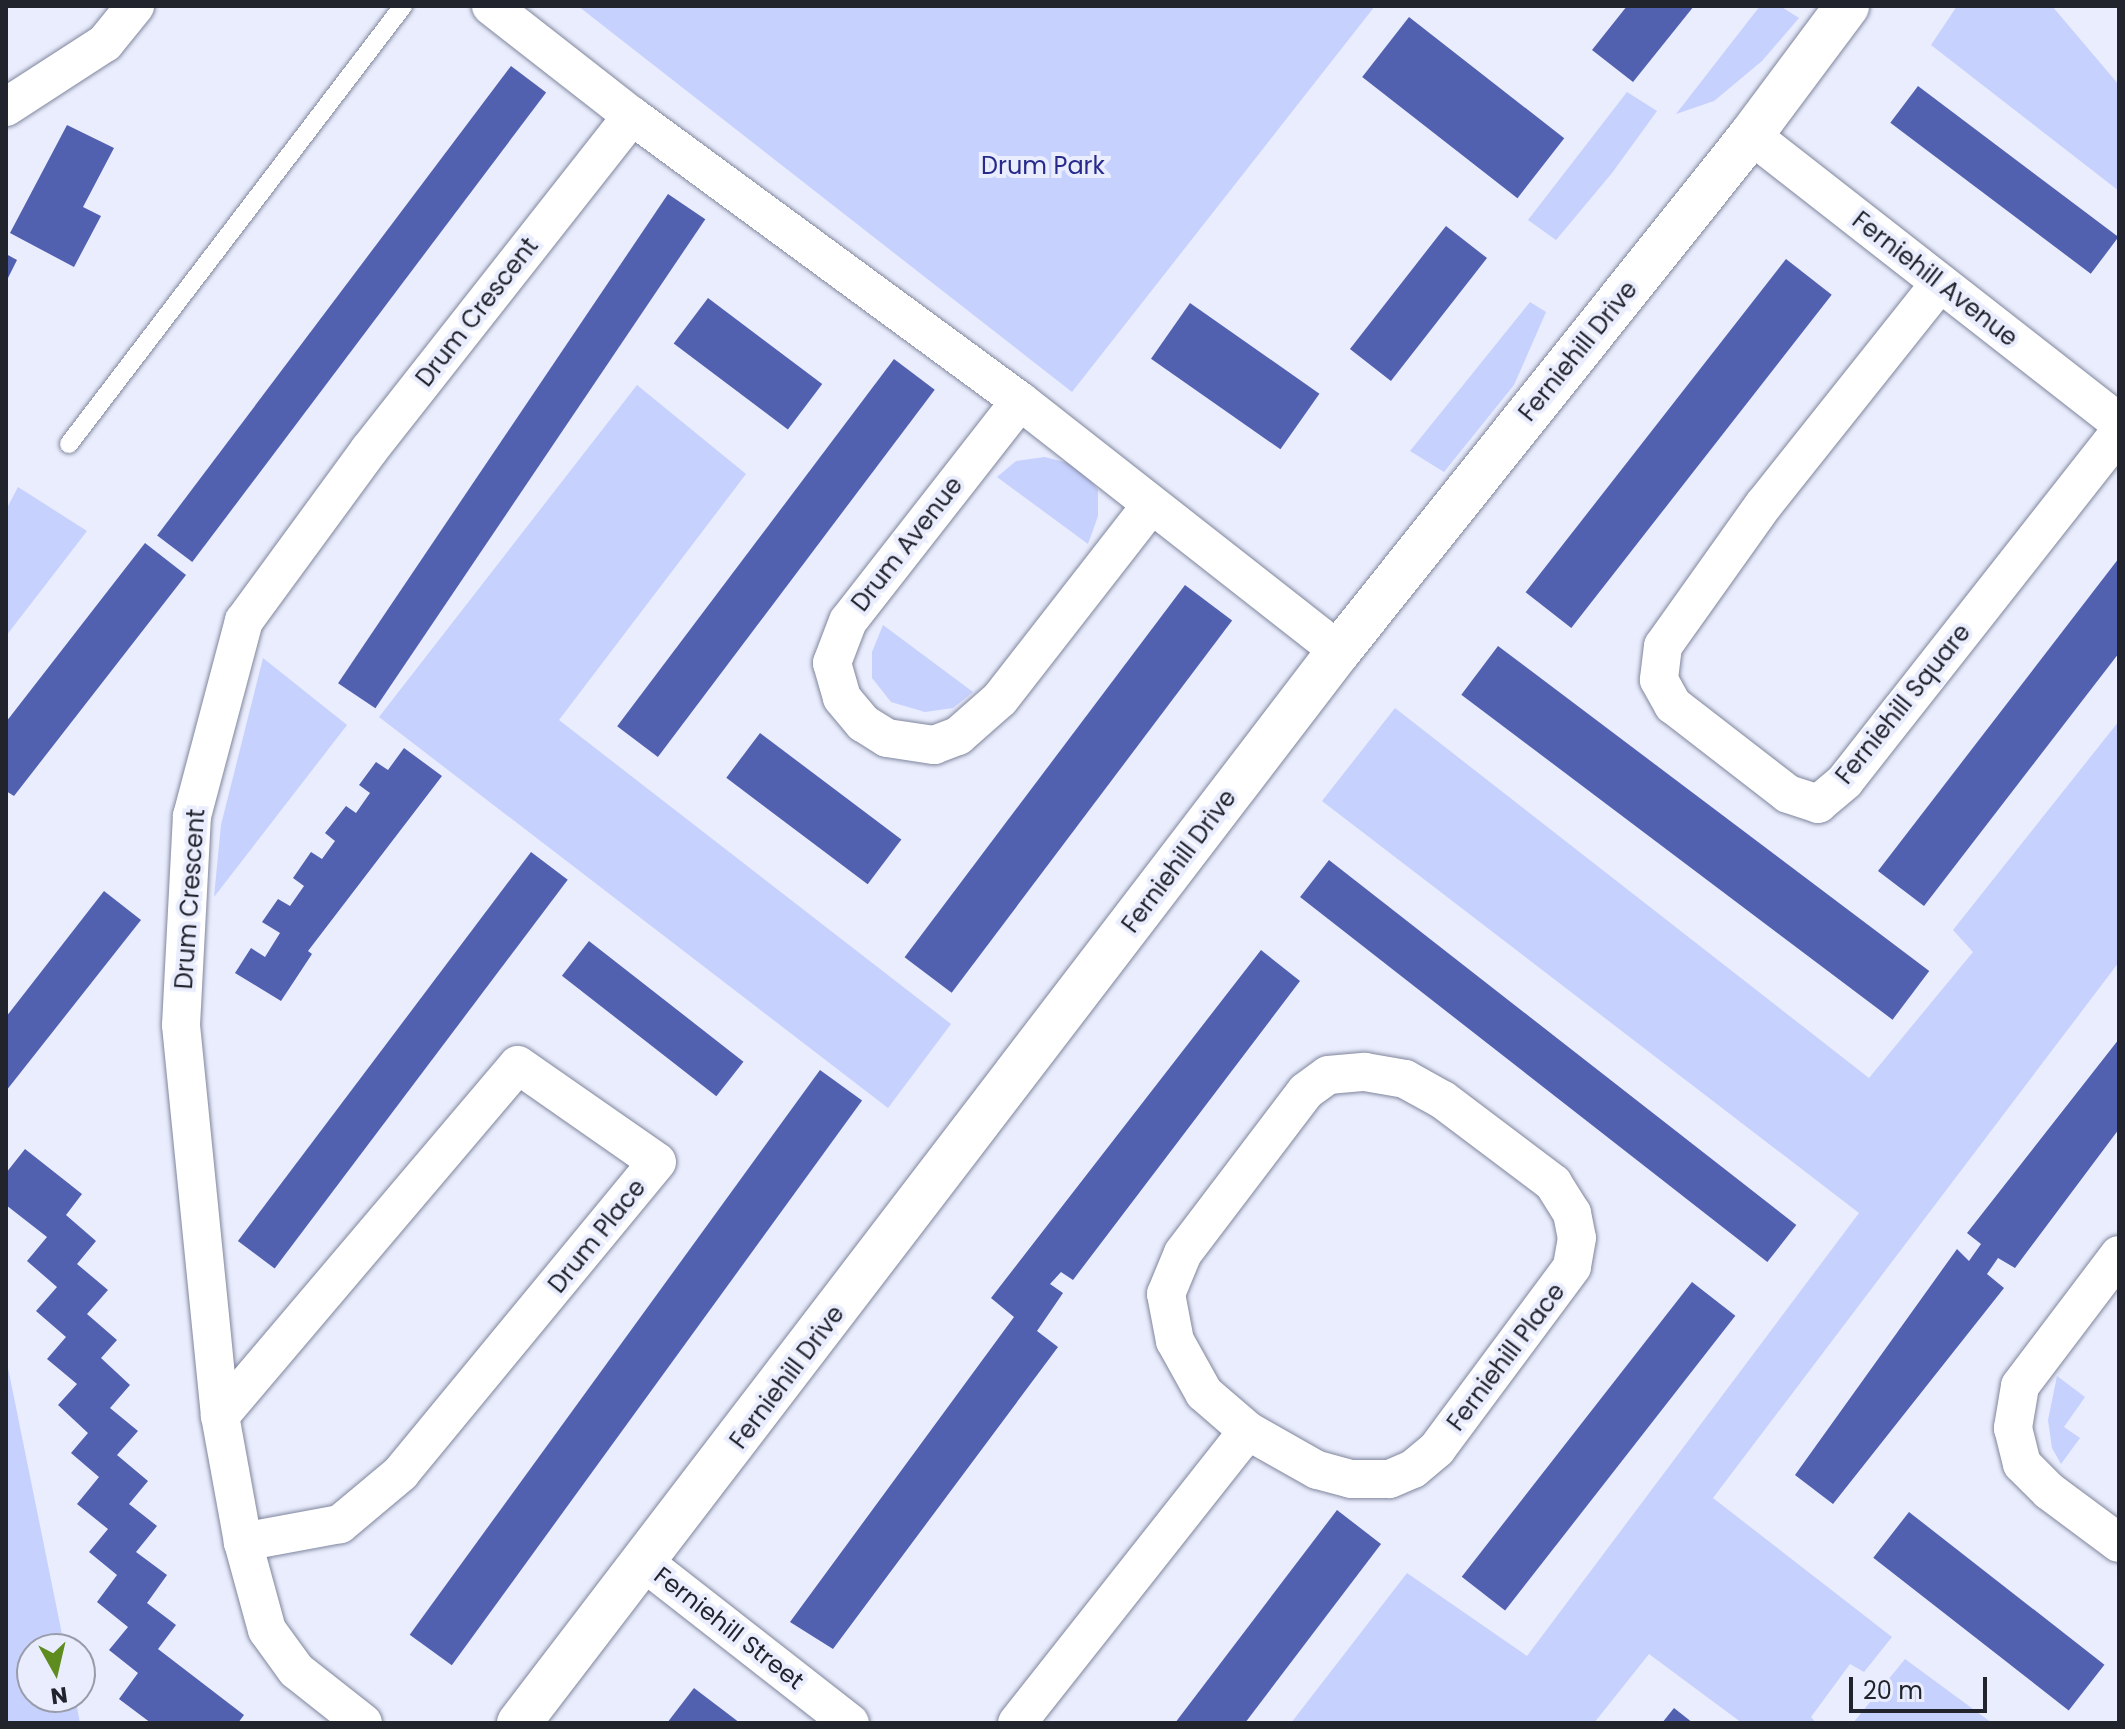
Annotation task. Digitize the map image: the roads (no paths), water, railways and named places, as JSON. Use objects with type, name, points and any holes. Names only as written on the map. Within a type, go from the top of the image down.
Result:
[{"type":"main road","name":"Ferniehill Drive","points":[[519,1723],[645,1563],[1339,651],[1751,135],[1847,6]]},
{"type":"street","points":[[6,107],[105,43],[135,6]]},
{"type":"street","points":[[491,6],[632,116],[1020,401],[1339,651]]},
{"type":"street","name":"Drum Crescent","points":[[363,1723],[296,1670],[267,1630],[243,1542],[220,1416],[181,1025],[192,816],[244,621],[369,450],[632,116]]},
{"type":"street","name":"Ferniehill Avenue","points":[[1751,135],[2119,423]]},
{"type":"street","name":"Ferniehill Square","points":[[1940,283],[1764,504],[1663,646],[1659,680],[1673,705],[1788,794],[1818,804],[1845,781],[2119,433]]},
{"type":"street","name":"Drum Avenue","points":[[1020,401],[848,621],[832,663],[842,698],[863,723],[887,738],[934,745],[958,736],[1000,699],[1151,505]]},
{"type":"street","name":"Drum Place","points":[[220,1416],[518,1065],[657,1162],[401,1473],[340,1524],[243,1542]]},
{"type":"street","name":"Ferniehill Place","points":[[1365,1072],[1405,1079],[1443,1100],[1553,1183],[1572,1213],[1577,1238],[1572,1267],[1437,1449],[1413,1469],[1389,1479],[1351,1479],[1317,1470],[1248,1431],[1204,1393],[1175,1341],[1166,1294],[1183,1253],[1306,1091],[1328,1075],[1365,1072]]},
{"type":"street","points":[[2119,1255],[2020,1386],[2013,1428],[2022,1464],[2049,1491],[2119,1543]]},
{"type":"street","points":[[1017,1723],[1248,1431]]},
{"type":"street","name":"Ferniehill Street","points":[[645,1563],[850,1723]]},
{"type":"lane","points":[[69,444],[403,6]]},
{"type":"park label","name":"Drum Park","points":[[1043,166]]}]
